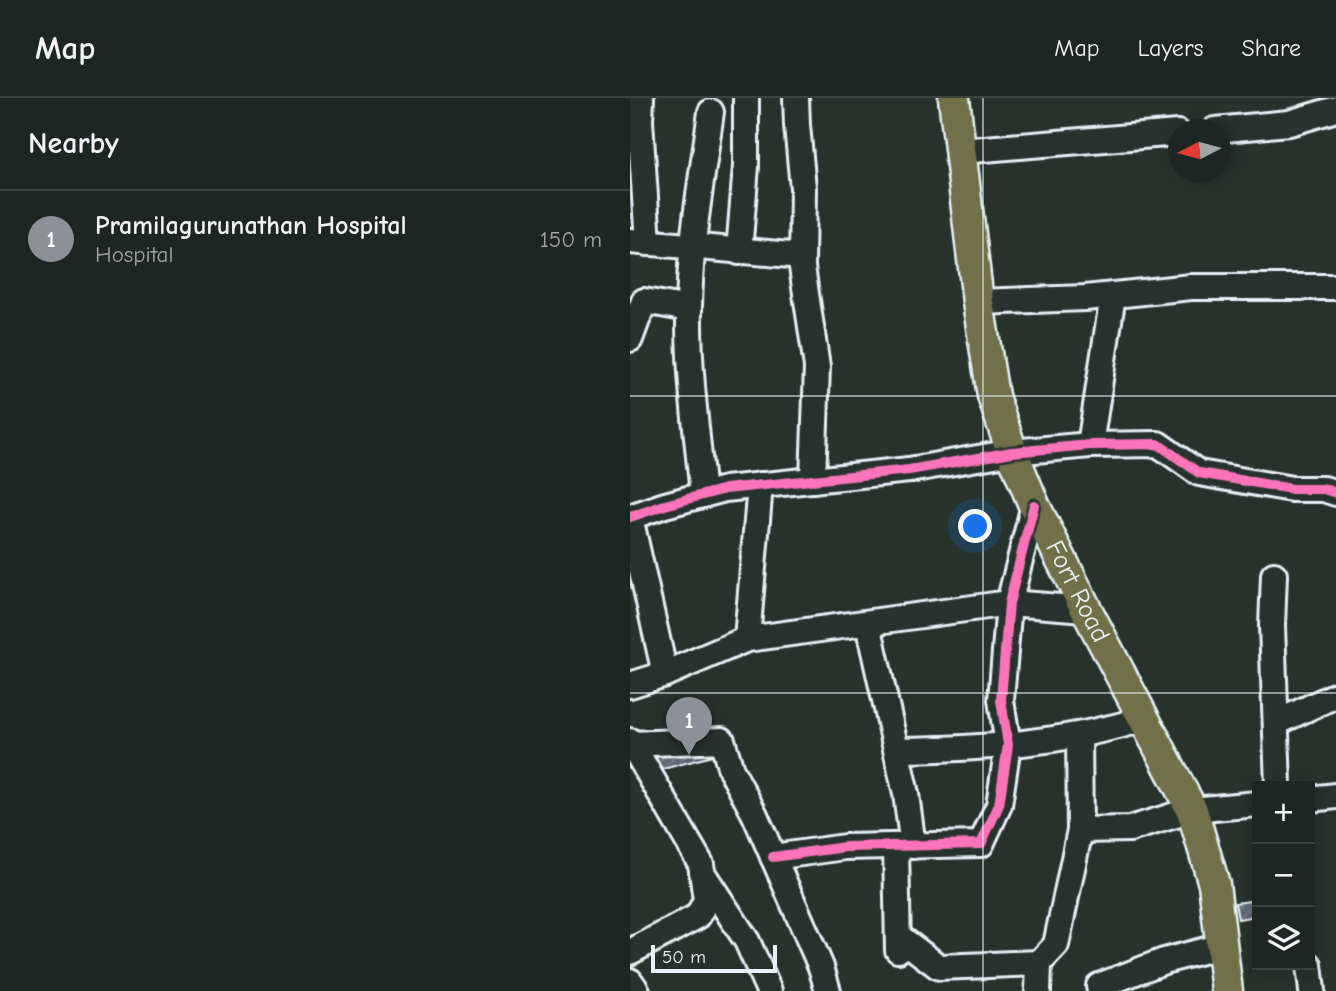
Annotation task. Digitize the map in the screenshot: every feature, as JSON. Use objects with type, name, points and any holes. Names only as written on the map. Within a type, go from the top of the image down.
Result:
[{"type":"main road","name":"Fort Road","points":[[954,98],[978,302],[993,396],[1034,505],[1086,610],[1192,810],[1214,884],[1227,991]]},
{"type":"street","points":[[641,98],[637,192],[639,242],[802,256]]},
{"type":"street","points":[[738,252],[746,166],[746,98]]},
{"type":"street","points":[[796,98],[803,188],[802,256],[817,367],[813,480]]},
{"type":"street","points":[[1231,128],[1289,122],[1336,109]]},
{"type":"street","points":[[703,495],[689,309],[693,248],[711,112]]},
{"type":"street","points":[[960,151],[1168,134]]},
{"type":"street","points":[[978,302],[1114,295],[1191,287],[1336,287]]},
{"type":"street","points":[[1090,445],[1114,295]]},
{"type":"street","points":[[630,339],[644,302],[689,309]]},
{"type":"street","points":[[665,674],[630,517],[725,489],[909,470],[1012,452],[1090,445],[1158,444],[1199,472],[1292,489],[1324,489],[1336,493]]},
{"type":"street","points":[[747,639],[760,485]]},
{"type":"street","points":[[773,857],[845,847],[981,844],[999,806],[1008,745],[1001,700],[1009,603],[1034,505]]},
{"type":"street","points":[[1274,575],[1272,626],[1278,781]]},
{"type":"street","points":[[630,684],[665,674],[747,639],[1009,603],[1086,610]]},
{"type":"street","points":[[869,624],[906,794],[898,945],[939,967],[1039,963]]},
{"type":"street","points":[[1276,723],[1336,695]]},
{"type":"street","points":[[897,750],[953,750],[1008,745],[1099,733],[1144,719]]},
{"type":"street","points":[[1038,991],[1039,963],[1056,945],[1080,830],[1079,736]]},
{"type":"street","points":[[630,952],[698,916],[706,900],[701,864],[631,743],[722,740],[731,770],[755,815],[821,967],[828,991]]},
{"type":"street","points":[[1315,798],[1336,796]]},
{"type":"street","points":[[1080,830],[1129,829],[1192,810],[1252,804]]},
{"type":"street","points":[[704,876],[747,941],[769,991]]},
{"type":"street","points":[[1100,991],[1099,986],[1151,966],[1222,946]]},
{"type":"street","points":[[1310,970],[1312,991]]},
{"type":"street","points":[[630,981],[637,991]]},
{"type":"building","points":[[708,729],[716,755],[659,770],[652,744]]},
{"type":"building","points":[[1252,901],[1252,917],[1238,919],[1235,903]]},
{"type":"cycle path","points":[[630,517],[725,489],[909,470],[1012,452],[1090,445],[1158,444],[1199,473],[1292,489],[1324,489],[1336,493]]},
{"type":"cycle path","points":[[773,857],[845,847],[981,844],[999,805],[1008,745],[1001,700],[1009,603],[1034,505]]},
{"type":"place","name":"Pramilagurunathan Hospital","points":[[689,755]]}]
